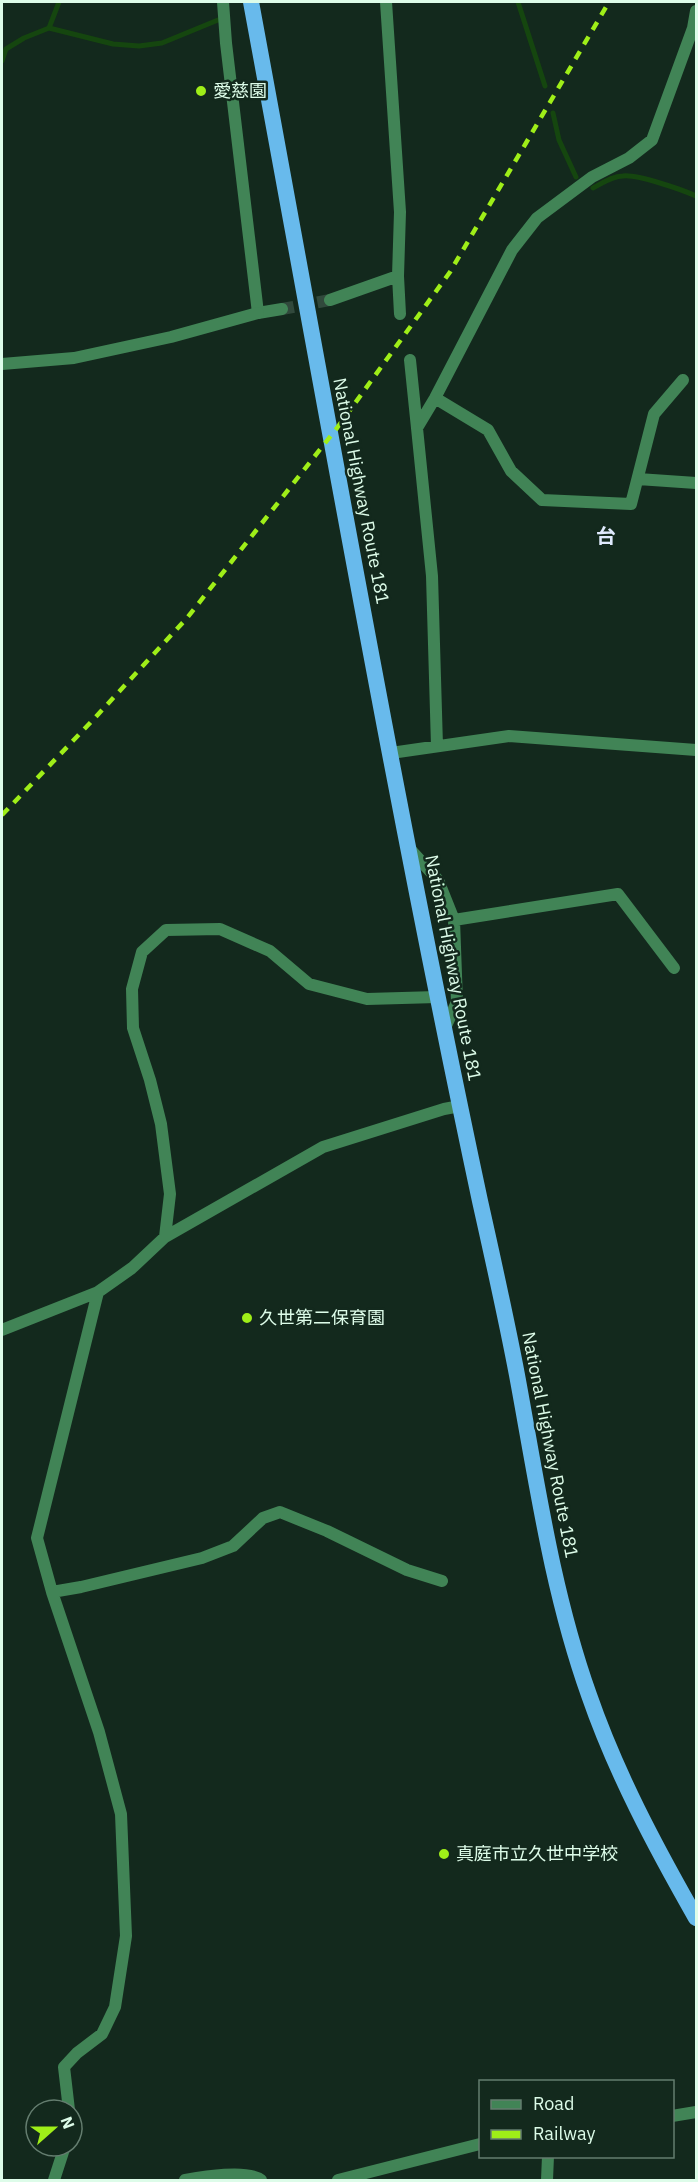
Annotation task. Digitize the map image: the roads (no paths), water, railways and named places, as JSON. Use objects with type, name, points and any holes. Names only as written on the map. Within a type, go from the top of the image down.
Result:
[{"type":"highway","name":"National Highway Route 181","points":[[251,2],[437,997],[516,1370],[562,1611],[589,1696],[622,1777],[649,1833],[696,1918]]},
{"type":"street","points":[[223,2],[258,313]]},
{"type":"street","points":[[386,2],[400,212],[398,276],[400,314]]},
{"type":"street","points":[[417,428],[512,250],[537,218],[592,177],[629,158],[652,140],[693,28],[696,11]]},
{"type":"street","points":[[330,300],[398,276]]},
{"type":"street","points":[[2,364],[74,358],[282,309]]},
{"type":"street","points":[[410,360],[432,576],[437,746]]},
{"type":"street","points":[[435,398],[488,430],[511,471],[542,500],[631,504],[654,414],[683,380]]},
{"type":"street","points":[[638,478],[696,483]]},
{"type":"street","points":[[391,753],[509,736],[696,750]]},
{"type":"street","points":[[409,848],[438,880],[454,920],[457,1002],[444,1030]]},
{"type":"street","points":[[454,920],[618,894],[674,969]]},
{"type":"street","points":[[165,1237],[170,1194],[160,1124],[150,1080],[134,1028],[132,989],[142,952],[166,930],[220,928],[270,951],[309,984],[367,999],[437,997]]},
{"type":"street","points":[[2,1330],[98,1292],[132,1268],[165,1237],[323,1147],[460,1106]]},
{"type":"street","points":[[68,2098],[64,2067],[77,2053],[102,2034],[115,2007],[126,1936],[121,1814],[99,1732],[52,1592],[37,1538],[98,1292]]},
{"type":"street","points":[[52,1592],[202,1558],[233,1546],[262,1518],[280,1512],[327,1531],[407,1570],[442,1581]]},
{"type":"street","points":[[674,2116],[696,2112]]},
{"type":"street","points":[[338,2181],[479,2144]]},
{"type":"street","points":[[54,2181],[61,2158]]},
{"type":"street","points":[[547,2181],[548,2158]]},
{"type":"street","points":[[185,2181],[243,2174],[257,2177],[261,2181]]},
{"type":"waterway","points":[[49,28],[59,2]]},
{"type":"waterway","points":[[518,2],[545,86]]},
{"type":"waterway","points":[[2,61],[6,49],[24,38],[49,28],[113,44],[139,46],[162,43],[218,20]]},
{"type":"waterway","points":[[553,113],[559,140],[576,177]]},
{"type":"waterway","points":[[593,188],[615,177],[630,176],[660,183],[696,196]]},
{"type":"tunnel","points":[[282,309],[330,300]]},
{"type":"railway","points":[[2,815],[187,618],[337,428],[450,272],[609,2]]},
{"type":"place","name":"愛慈園","points":[[201,91]]},
{"type":"place","name":"久世第二保育園","points":[[247,1318]]},
{"type":"place","name":"真庭市立久世中学校","points":[[444,1854]]},
{"type":"district","name":"台","points":[[606,536]]}]
